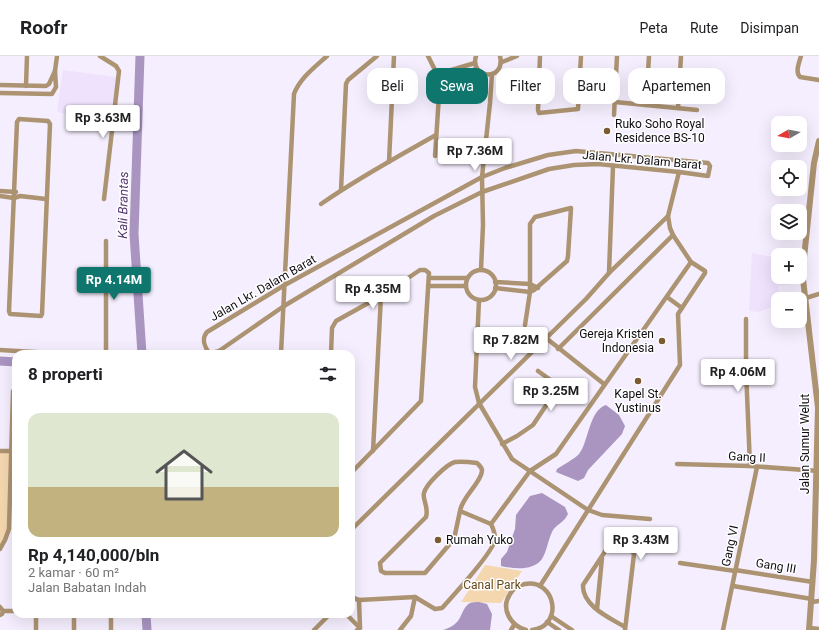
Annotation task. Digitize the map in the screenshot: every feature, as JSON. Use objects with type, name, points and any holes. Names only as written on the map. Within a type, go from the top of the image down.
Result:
[{"type":"street","points":[[26,86],[27,56]]},
{"type":"street","points":[[0,93],[52,94],[56,88],[55,69],[57,56]]},
{"type":"street","points":[[100,56],[116,66],[119,71],[104,199]]},
{"type":"street","points":[[281,350],[284,306],[283,286],[294,94],[301,81],[327,56]]},
{"type":"street","points":[[341,190],[346,84],[348,80],[377,56]]},
{"type":"street","points":[[389,162],[394,56]]},
{"type":"street","points":[[428,56],[435,68]]},
{"type":"street","points":[[476,56],[475,63],[477,68]]},
{"type":"street","points":[[488,75],[497,72],[502,62],[500,56]]},
{"type":"street","points":[[502,62],[517,56]]},
{"type":"street","points":[[540,56],[539,113],[578,109],[581,56]]},
{"type":"street","points":[[616,68],[617,56]]},
{"type":"street","points":[[646,105],[649,56]]},
{"type":"street","points":[[678,108],[680,56]]},
{"type":"street","points":[[801,56],[797,72],[798,75],[800,77],[819,80]]},
{"type":"street","points":[[458,68],[475,63]]},
{"type":"street","points":[[0,85],[48,86],[55,69]]},
{"type":"street","points":[[481,270],[484,225],[482,177],[492,74]]},
{"type":"street","points":[[620,102],[697,110]]},
{"type":"street","points":[[435,156],[438,104]]},
{"type":"street","points":[[614,115],[615,104]]},
{"type":"street","points":[[18,120],[48,121],[50,124],[42,314],[40,316],[10,314],[8,311],[14,198],[18,120]]},
{"type":"street","points":[[321,204],[341,190],[436,136]]},
{"type":"street","name":"Jalan Sumur Welut","points":[[805,292],[803,279],[804,258],[814,163],[819,141]]},
{"type":"street","name":"Jalan Lkr. Dalam Barat","points":[[207,350],[203,340],[207,332],[283,286],[482,177],[505,168],[548,155],[576,151],[708,163],[710,166],[709,176],[598,164],[574,164],[549,169],[482,192],[434,216],[284,306],[219,350]]},
{"type":"street","points":[[609,273],[613,166]]},
{"type":"street","points":[[540,586],[680,365],[678,317],[682,308],[706,273],[691,262],[673,235],[668,216],[679,172]]},
{"type":"street","points":[[0,190],[15,191],[20,196]]},
{"type":"street","points":[[0,196],[14,198],[20,196],[46,199]]},
{"type":"street","points":[[495,288],[530,292],[538,288],[567,261],[571,208],[535,217],[530,224],[530,292],[525,325]]},
{"type":"street","points":[[355,526],[668,216]]},
{"type":"street","points":[[558,349],[673,235]]},
{"type":"street","points":[[106,241],[106,350]]},
{"type":"street","points":[[491,524],[530,471],[556,454],[691,262]]},
{"type":"street","points":[[331,350],[332,328],[336,321],[381,296],[420,270],[425,270],[429,273],[420,402],[355,469]]},
{"type":"street","points":[[481,270],[488,272],[493,276],[495,288],[490,298],[479,300],[470,296],[465,286],[467,278],[475,271],[481,270]]},
{"type":"street","points":[[429,278],[467,278]]},
{"type":"street","points":[[495,282],[530,284],[538,288]]},
{"type":"street","points":[[428,286],[465,286]]},
{"type":"street","points":[[807,298],[819,294]]},
{"type":"street","points":[[373,451],[381,296]]},
{"type":"street","points":[[666,297],[682,308]]},
{"type":"street","points":[[479,300],[476,387],[479,403],[512,459],[588,510],[602,515],[650,519]]},
{"type":"street","name":"Jalan Sumur Welut","points":[[807,307],[818,408],[818,471],[810,629]]},
{"type":"street","points":[[746,319],[750,466]]},
{"type":"street","points":[[546,338],[604,384]]},
{"type":"street","points":[[0,350],[12,351]]},
{"type":"street","points":[[502,444],[533,425],[557,389],[556,384],[538,371]]},
{"type":"street","points":[[0,451],[12,451]]},
{"type":"street","points":[[456,462],[477,463],[481,467],[482,471],[480,477],[461,505],[460,511],[454,539],[425,573],[385,573],[381,571],[380,563],[426,517],[427,508],[424,492],[436,477],[450,464],[456,462]]},
{"type":"street","name":"Gang II","points":[[677,464],[750,466],[818,471]]},
{"type":"street","name":"Gang VI","points":[[722,630],[733,586],[757,467]]},
{"type":"street","points":[[0,549],[9,529],[12,482]]},
{"type":"street","points":[[460,511],[491,524]]},
{"type":"street","points":[[355,598],[359,600],[415,597],[435,609],[442,608],[471,576],[493,546],[495,539],[491,524]]},
{"type":"street","points":[[614,546],[627,548],[633,551],[634,554],[625,629],[597,610],[587,600],[583,589],[583,585],[602,556],[608,547],[614,546]]},
{"type":"street","points":[[597,610],[602,556]]},
{"type":"street","name":"Gang III","points":[[680,563],[813,582]]},
{"type":"street","points":[[526,630],[520,629],[514,625],[509,618],[506,610],[507,602],[510,594],[516,588],[524,584],[532,583],[547,591],[552,598],[553,607],[551,616],[547,622],[542,627],[532,630]]},
{"type":"street","points":[[733,586],[819,602]]},
{"type":"street","points":[[400,630],[411,616],[415,597]]},
{"type":"street","points":[[358,629],[359,600]]},
{"type":"street","points":[[1,611],[12,611]]},
{"type":"street","points":[[551,616],[572,630]]},
{"type":"street","points":[[36,618],[36,630]]},
{"type":"street","points":[[74,618],[74,630]]},
{"type":"street","points":[[111,618],[111,630]]},
{"type":"street","points":[[314,630],[326,618]]},
{"type":"street","points":[[349,618],[358,629]]},
{"type":"street","points":[[547,622],[559,630]]},
{"type":"street","points":[[511,630],[514,625]]},
{"type":"street","points":[[810,629],[819,629]]},
{"type":"shaded area","points":[[63,70],[117,77],[112,113],[87,109],[85,117],[57,112]]},
{"type":"shaded area","points":[[752,253],[771,257],[771,284],[791,284],[778,286],[779,292],[771,292],[771,307],[759,312],[749,311]]},
{"type":"shaded area","points":[[606,405],[619,415],[625,426],[622,434],[588,470],[584,478],[578,481],[556,472],[557,469],[579,454],[592,420],[600,408]]},
{"type":"shaded area","points":[[542,493],[565,507],[568,514],[553,530],[544,556],[538,563],[534,566],[523,568],[501,566],[501,559],[507,552],[515,529],[516,515],[530,496]]},
{"type":"shaded area","points":[[479,602],[487,604],[492,614],[490,630],[443,630],[455,624],[467,606],[471,603]]},
{"type":"green space","points":[[0,451],[12,451],[9,529],[0,549]]},
{"type":"green space","name":"Canal Park","points":[[485,565],[522,571],[501,603],[461,602]]},
{"type":"waterway","name":"Kali Brantas","points":[[140,56],[134,234],[142,350]]},
{"type":"waterway","points":[[0,361],[12,362]]},
{"type":"waterway","name":"Kali Brantas","points":[[146,618],[147,630]]},
{"type":"place","name":"Ruko Soho Royal Residence BS-10","points":[[607,131]]},
{"type":"place","name":"Gereja Kristen Indonesia","points":[[662,341]]},
{"type":"place","name":"Kapel St. Yustinus","points":[[638,381]]},
{"type":"place","name":"Rumah Yuko","points":[[438,540]]}]
